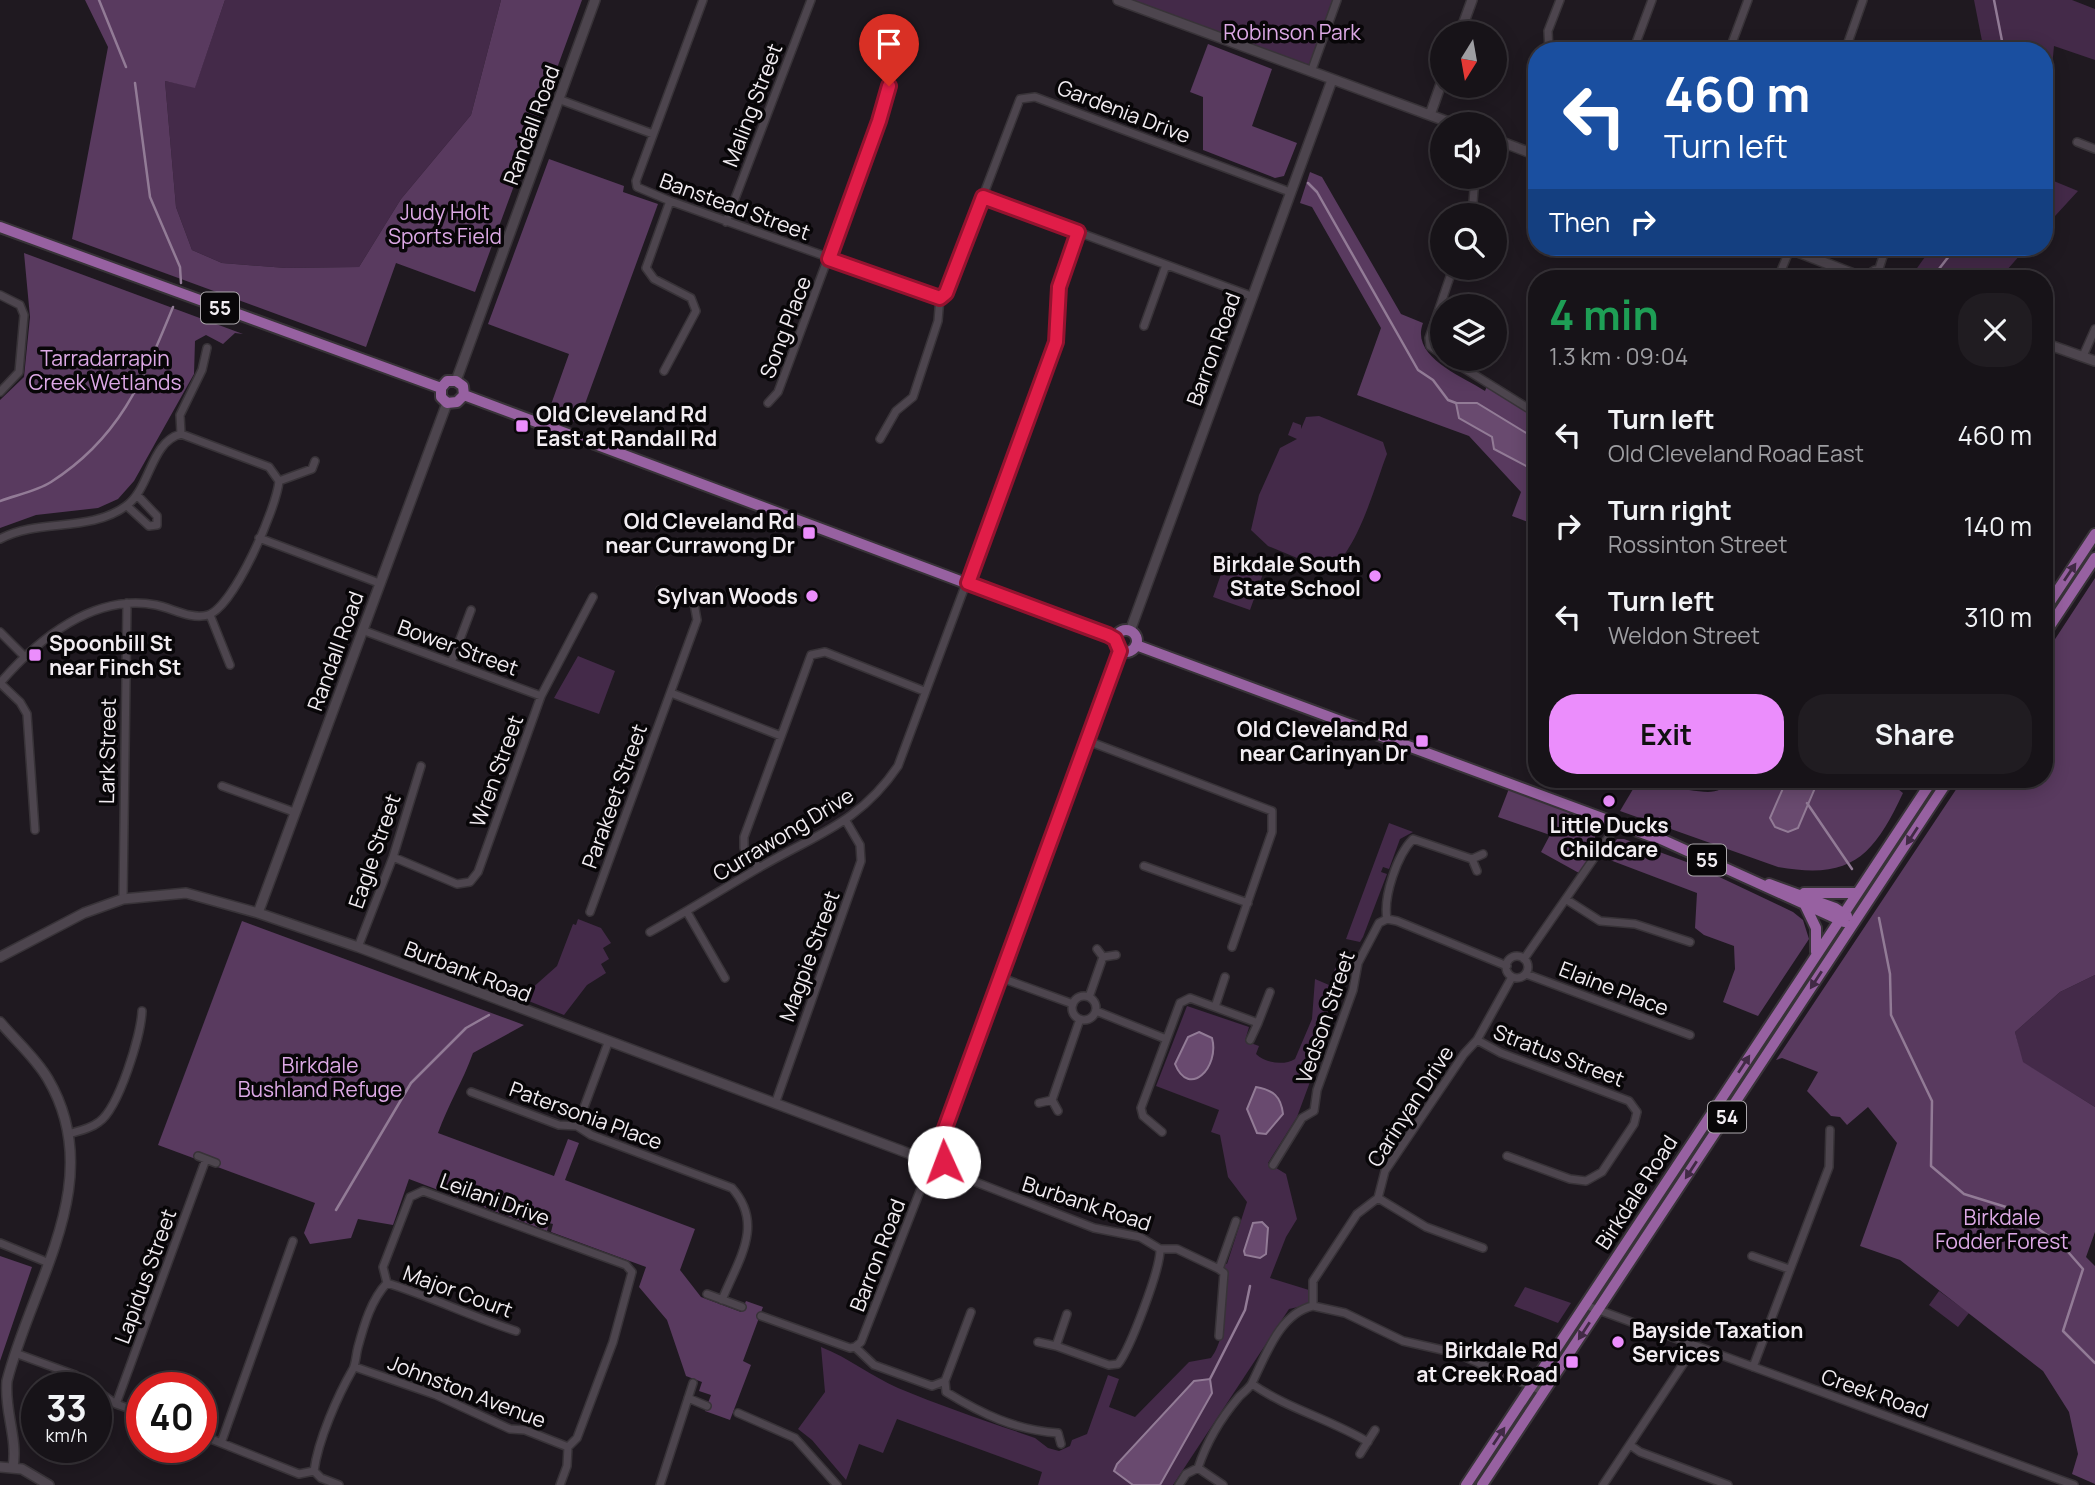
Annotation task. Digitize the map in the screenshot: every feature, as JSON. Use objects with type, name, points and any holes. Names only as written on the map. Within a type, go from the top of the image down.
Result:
[{"type":"main road","name":"55","points":[[0,227],[440,388]]},
{"type":"main road","points":[[447,381],[456,381],[463,386],[464,395],[457,402],[447,403],[441,397],[440,388],[447,381]]},
{"type":"main road","points":[[464,395],[1115,639],[1120,651],[1129,651],[1136,645],[1136,637],[1130,631],[1120,631],[1115,639]]},
{"type":"main road","points":[[2053,591],[2095,534]]},
{"type":"main road","points":[[2053,621],[2095,558]]},
{"type":"main road","name":"55","points":[[1136,645],[1656,838]]},
{"type":"main road","name":"54","points":[[1842,917],[1927,788]]},
{"type":"main road","name":"54","points":[[1854,923],[1943,788]]},
{"type":"main road","name":"55","points":[[1577,807],[1589,809],[1805,905],[1842,917]]},
{"type":"main road","name":"55","points":[[1758,882],[1797,893],[1854,923]]},
{"type":"main road","points":[[1797,893],[1857,893]]},
{"type":"main road","points":[[1805,905],[1816,928],[1816,955]]},
{"type":"main road","name":"Birkdale Road","points":[[1466,1485],[1842,917]]},
{"type":"main road","name":"Birkdale Road","points":[[1482,1485],[1854,923]]},
{"type":"street","name":"Randall Road","points":[[456,381],[595,0]]},
{"type":"street","points":[[558,99],[653,134],[703,0]]},
{"type":"street","name":"Maling Street","points":[[726,222],[811,0]]},
{"type":"street","points":[[1118,0],[1430,115]]},
{"type":"street","points":[[1311,72],[1337,0]]},
{"type":"street","points":[[1464,21],[1472,0]]},
{"type":"street","points":[[1549,42],[1548,31],[1560,0]]},
{"type":"street","points":[[1636,42],[1652,0]]},
{"type":"street","points":[[1732,42],[1748,0]]},
{"type":"street","points":[[1848,42],[1863,0]]},
{"type":"street","name":"Song Place","points":[[768,403],[778,392],[829,259],[882,113],[897,49]]},
{"type":"street","name":"Barron Road","points":[[1130,631],[1332,80]]},
{"type":"street","name":"Gardenia Drive","points":[[880,439],[896,411],[913,397],[938,321],[940,298],[946,293],[1020,99],[1035,97],[1290,192]]},
{"type":"street","name":"Banstead Street","points":[[653,134],[637,187],[726,222],[940,298]]},
{"type":"street","points":[[2077,142],[2095,149]]},
{"type":"street","points":[[1507,144],[1528,152]]},
{"type":"street","points":[[983,197],[1251,296]]},
{"type":"street","points":[[664,371],[673,359],[696,311],[691,298],[654,279],[646,268],[670,201]]},
{"type":"street","name":"Currawong Drive","points":[[650,932],[846,821],[867,806],[898,766],[1056,342],[1059,287],[1078,232]]},
{"type":"street","points":[[1808,256],[1843,270]]},
{"type":"street","points":[[1143,326],[1166,265]]},
{"type":"street","points":[[0,296],[20,305],[24,315],[19,372],[0,392]]},
{"type":"street","points":[[2083,356],[2095,329]]},
{"type":"street","points":[[2053,346],[2095,361]]},
{"type":"street","points":[[181,434],[180,415],[202,370],[207,348]]},
{"type":"street","points":[[1468,371],[1528,408]]},
{"type":"street","name":"Randall Road","points":[[258,913],[447,403]]},
{"type":"street","points":[[0,539],[21,532],[104,518],[127,506],[137,495],[163,444],[181,434],[269,467],[279,481],[278,496],[260,538],[226,602],[210,615],[193,615],[155,605],[127,603],[88,613],[24,656],[0,683],[20,702],[27,713],[35,830]]},
{"type":"street","points":[[279,481],[312,468],[314,461]]},
{"type":"street","points":[[127,506],[149,526],[157,525],[158,516],[137,495]]},
{"type":"street","points":[[260,538],[379,583]]},
{"type":"street","name":"Parakeet Street","points":[[590,912],[697,620],[694,603],[660,590]]},
{"type":"street","name":"Wren Street","points":[[393,857],[457,884],[470,882],[478,872],[541,696],[593,597]]},
{"type":"street","name":"Lark Street","points":[[123,899],[127,603]]},
{"type":"street","points":[[451,663],[471,610]]},
{"type":"street","points":[[210,615],[230,665]]},
{"type":"street","name":"Bower Street","points":[[362,630],[541,696]]},
{"type":"street","points":[[0,632],[24,656]]},
{"type":"street","points":[[937,1152],[1120,651]]},
{"type":"street","points":[[759,868],[744,848],[744,837],[811,655],[825,652],[924,691]]},
{"type":"street","points":[[671,693],[781,736]]},
{"type":"street","points":[[1088,741],[1272,811],[1274,827],[1232,947]]},
{"type":"street","name":"Eagle Street","points":[[358,947],[393,857],[421,766]]},
{"type":"street","points":[[222,786],[294,812]]},
{"type":"street","name":"Magpie Street","points":[[775,1104],[861,861],[860,845],[846,821]]},
{"type":"street","points":[[1524,959],[1616,825]]},
{"type":"street","points":[[1483,854],[1472,859],[1413,839],[1406,847],[1386,902],[1387,919],[1507,966],[1512,977],[1519,978],[1526,974],[1528,968],[1524,959]]},
{"type":"street","points":[[1472,859],[1477,871]]},
{"type":"street","points":[[1144,866],[1248,903]]},
{"type":"street","name":"Burbank Road","points":[[0,957],[83,912],[123,899],[186,893],[258,913],[358,947],[608,1043],[921,1158]]},
{"type":"street","points":[[1567,900],[1600,921],[1635,924],[1689,942]]},
{"type":"street","points":[[687,912],[725,978]]},
{"type":"street","name":"Vedson Street","points":[[1273,1165],[1302,1118],[1314,1111],[1317,1090],[1353,990],[1358,963],[1379,923],[1387,919]]},
{"type":"street","points":[[1097,949],[1103,957]]},
{"type":"street","points":[[1103,957],[1116,955]]},
{"type":"street","points":[[1089,996],[1103,957]]},
{"type":"street","points":[[1507,966],[1513,957],[1524,959]]},
{"type":"street","name":"Elaine Place","points":[[1526,974],[1690,1035]]},
{"type":"street","points":[[999,977],[1073,1003]]},
{"type":"street","points":[[1214,1007],[1225,977]]},
{"type":"street","name":"Carinyan Drive","points":[[1314,1306],[1313,1281],[1357,1214],[1378,1198],[1385,1171],[1464,1054],[1477,1040],[1512,977]]},
{"type":"street","points":[[1250,1040],[1270,992]]},
{"type":"street","points":[[1081,996],[1089,996],[1096,1004],[1096,1012],[1090,1019],[1080,1019],[1074,1014],[1073,1003],[1081,996]]},
{"type":"street","points":[[1162,1132],[1143,1116],[1141,1108],[1182,1000],[1190,998],[1258,1023]]},
{"type":"street","points":[[68,1133],[101,1121],[111,1109],[141,1026],[142,1011]]},
{"type":"street","points":[[1096,1012],[1166,1039]]},
{"type":"street","points":[[1058,1111],[1052,1100],[1080,1019]]},
{"type":"street","points":[[0,1022],[47,1077],[61,1107],[68,1133],[72,1173],[70,1194],[49,1262],[7,1381],[6,1404],[15,1446],[13,1467]]},
{"type":"street","name":"Stratus Street","points":[[1477,1040],[1501,1053],[1629,1101],[1637,1118],[1602,1172],[1586,1181],[1570,1179],[1507,1156]]},
{"type":"street","points":[[577,1126],[608,1043]]},
{"type":"street","name":"Patersonia Place","points":[[471,1092],[559,1125],[577,1126],[591,1135],[732,1188],[745,1204],[750,1228],[722,1300]]},
{"type":"street","points":[[1039,1103],[1052,1100]]},
{"type":"street","points":[[1753,1367],[1829,1167],[1830,1130]]},
{"type":"street","points":[[926,1152],[937,1152],[944,1159],[942,1169],[934,1174],[927,1173],[922,1168],[921,1158],[926,1152]]},
{"type":"street","points":[[198,1156],[216,1163]]},
{"type":"street","name":"Lapidus Street","points":[[116,1404],[206,1159]]},
{"type":"street","name":"Burbank Road","points":[[942,1169],[1094,1228],[1140,1237],[1160,1249],[1177,1249],[1219,1269]]},
{"type":"street","name":"Barron Road","points":[[855,1347],[861,1342],[927,1173]]},
{"type":"street","name":"Leilani Drive","points":[[314,1471],[316,1451],[345,1380],[355,1367],[358,1345],[376,1295],[387,1283],[383,1267],[399,1225],[411,1197],[423,1191],[626,1265],[632,1272],[613,1342],[577,1438],[568,1447],[567,1466],[559,1485]]},
{"type":"street","points":[[1378,1198],[1426,1227],[1483,1248]]},
{"type":"street","points":[[1219,1336],[1224,1273],[1219,1269],[1236,1221]]},
{"type":"street","points":[[221,1443],[293,1241]]},
{"type":"street","points":[[0,1243],[49,1262]]},
{"type":"street","points":[[1038,1342],[1109,1365],[1118,1364],[1135,1328],[1159,1261],[1160,1249]]},
{"type":"street","points":[[1752,1256],[1789,1269]]},
{"type":"street","name":"Major Court","points":[[387,1283],[516,1331]]},
{"type":"street","points":[[707,1294],[743,1307]]},
{"type":"street","name":"Creek Road","points":[[1585,1305],[2074,1485]]},
{"type":"street","points":[[1179,1485],[1186,1475],[1198,1468],[1205,1448],[1237,1398],[1252,1384],[1256,1370],[1292,1315],[1314,1306],[1345,1313],[1404,1341],[1456,1353],[1544,1392]]},
{"type":"street","points":[[971,1312],[944,1381],[946,1392],[986,1416],[1035,1431],[1058,1433]]},
{"type":"street","points":[[1056,1346],[1068,1314]]},
{"type":"street","points":[[761,1316],[850,1348],[855,1347],[874,1365],[932,1386],[944,1381]]},
{"type":"street","points":[[1603,1485],[1695,1346]]},
{"type":"street","points":[[15,1353],[67,1372]]},
{"type":"street","name":"Johnston Avenue","points":[[355,1367],[436,1395],[510,1429],[524,1430],[568,1447]]},
{"type":"street","points":[[660,1485],[692,1383]]},
{"type":"street","points":[[1252,1384],[1290,1408],[1341,1426],[1368,1442]]},
{"type":"street","points":[[688,1398],[708,1406]]},
{"type":"street","points":[[112,1401],[126,1407]]},
{"type":"street","points":[[737,1413],[795,1438],[835,1484]]},
{"type":"street","points":[[1061,1444],[1058,1433],[1062,1424]]},
{"type":"street","points":[[1360,1454],[1375,1430]]},
{"type":"street","points":[[217,1441],[299,1474],[314,1471],[321,1478],[339,1485]]},
{"type":"street","points":[[1630,1445],[1640,1452],[1728,1485]]},
{"type":"street","points":[[0,1467],[13,1467],[32,1473],[49,1485]]},
{"type":"street","points":[[1198,1468],[1223,1485]]},
{"type":"green space","name":"Judy Holt Sports Field","points":[[85,0],[225,0],[195,88],[165,81],[176,207],[192,250],[222,263],[286,268],[359,267],[401,199],[471,115],[501,0],[582,0],[475,292],[396,263],[366,347],[72,239],[108,47]]},
{"type":"green space","points":[[225,0],[501,0],[471,115],[401,199],[359,267],[286,268],[222,263],[192,250],[176,207],[165,81],[195,87]]},
{"type":"green space","name":"Robinson Park","points":[[1118,0],[1337,0],[1311,72]]},
{"type":"green space","points":[[1974,0],[2072,0],[2095,9],[2095,60],[2054,46],[2053,56],[2053,42],[1982,42]]},
{"type":"green space","points":[[1208,44],[1272,69],[1252,126],[1297,143],[1284,176],[1275,178],[1203,150],[1203,97],[1190,92]]},
{"type":"green space","points":[[549,159],[624,186],[623,192],[658,204],[578,423],[548,413],[569,354],[488,324]]},
{"type":"green space","points":[[1310,172],[1322,177],[1401,314],[1423,323],[1421,335],[1430,355],[1430,371],[1450,371],[1485,391],[1487,386],[1528,413],[1528,522],[1512,516],[1521,492],[1469,436],[1357,395],[1381,328],[1312,207],[1300,203]]},
{"type":"green space","points":[[2053,181],[2078,191],[2053,218]]},
{"type":"green space","name":"Tarradarrapin Creek Wetlands","points":[[24,253],[243,334],[235,333],[223,344],[206,335],[195,341],[194,374],[134,481],[118,499],[98,508],[36,515],[0,528],[0,400],[24,377],[30,317]]},
{"type":"green space","points":[[1926,256],[2019,256],[2007,270],[1916,270]]},
{"type":"green space","points":[[1319,416],[1383,442],[1387,454],[1355,536],[1337,563],[1326,570],[1268,546],[1251,530],[1259,495],[1280,448],[1297,439],[1288,435],[1293,422],[1301,425],[1301,429],[1306,417]]},
{"type":"green space","points":[[1227,557],[1264,571],[1250,610],[1213,597]]},
{"type":"green space","name":"Birkdale Fodder Forest","points":[[2095,578],[2095,975],[2060,992],[2015,1032],[2023,1062],[2095,1107],[2095,1232],[2086,1257],[2095,1266],[2095,1484],[2072,1474],[2078,1454],[2069,1412],[2043,1371],[1900,1260],[1860,1246],[1897,1143],[1868,1107],[1847,1125],[1840,1117],[1831,1116],[1807,1091],[1818,1072],[1782,1058],[1776,1060],[1957,788],[2053,788],[2053,642]]},
{"type":"green space","points":[[578,656],[615,671],[599,714],[554,698]]},
{"type":"green space","points":[[1510,786],[1540,796],[1596,829],[1593,855],[1579,873],[1541,852],[1550,835],[1498,817]]},
{"type":"green space","points":[[1634,788],[1689,788],[1707,792],[1723,788],[1897,788],[1903,793],[1870,848],[1857,859],[1824,870],[1778,867],[1620,811]]},
{"type":"green space","points":[[1389,823],[1413,832],[1400,839],[1389,869],[1383,867],[1381,872],[1387,874],[1360,942],[1346,939]]},
{"type":"green space","points":[[1617,839],[1624,839],[1692,864],[1793,912],[1803,920],[1809,939],[1758,1016],[1723,1002],[1735,969],[1734,946],[1704,935],[1695,928],[1697,893],[1602,857]]},
{"type":"green space","points":[[578,919],[601,928],[611,943],[603,948],[609,959],[601,964],[606,973],[587,985],[564,1015],[521,998],[557,966],[573,924],[576,925]]},
{"type":"green space","name":"Birkdale Bushland Refuge","points":[[242,921],[524,1025],[473,1053],[438,1133],[554,1176],[568,1139],[579,1143],[565,1180],[695,1229],[680,1270],[701,1297],[741,1312],[746,1301],[763,1307],[743,1361],[751,1365],[730,1420],[705,1411],[711,1395],[699,1391],[702,1382],[686,1376],[667,1320],[639,1287],[646,1267],[551,1232],[553,1224],[549,1223],[547,1231],[409,1179],[393,1225],[358,1219],[351,1238],[310,1244],[304,1233],[315,1203],[158,1145]]},
{"type":"green space","points":[[1340,955],[1349,960],[1350,967],[1342,986],[1344,990],[1297,1117],[1268,1163],[1286,1174],[1297,1219],[1286,1237],[1270,1278],[1309,1290],[1311,1304],[1289,1309],[1173,1485],[1038,1485],[1042,1472],[897,1419],[883,1453],[859,1444],[846,1480],[812,1440],[798,1429],[825,1392],[821,1347],[898,1388],[1035,1438],[1048,1448],[1059,1451],[1070,1446],[1072,1440],[1087,1434],[1108,1375],[1119,1379],[1109,1407],[1135,1417],[1189,1362],[1211,1358],[1219,1343],[1224,1324],[1226,1294],[1223,1266],[1224,1263],[1227,1264],[1247,1202],[1228,1177],[1220,1135],[1211,1132],[1219,1110],[1156,1086],[1187,1006],[1249,1027],[1245,1041],[1259,1046],[1256,1054],[1264,1060],[1280,1063],[1295,1059],[1312,1019],[1315,979],[1329,985]]},
{"type":"green space","points":[[2095,975],[2095,1107],[2022,1062],[2015,1032],[2060,992]]},
{"type":"green space","points":[[0,1256],[32,1267],[0,1361]]},
{"type":"green space","points":[[1525,1287],[1571,1303],[1558,1323],[1514,1306]]},
{"type":"green space","points":[[1939,1291],[1969,1313],[1958,1327],[1929,1305]]},
{"type":"shaded area","points":[[1456,403],[1477,403],[1528,434],[1528,467],[1494,449],[1492,437],[1459,418]]},
{"type":"shaded area","points":[[1783,788],[1815,788],[1798,828],[1788,832],[1775,827],[1770,818]]},
{"type":"shaded area","points":[[1199,1032],[1212,1038],[1212,1059],[1202,1075],[1188,1079],[1175,1064],[1188,1037]]},
{"type":"shaded area","points":[[1256,1087],[1275,1095],[1282,1108],[1283,1114],[1266,1134],[1257,1133],[1247,1109]]},
{"type":"shaded area","points":[[1262,1222],[1268,1228],[1266,1254],[1260,1258],[1245,1255],[1253,1223]]},
{"type":"shaded area","points":[[1210,1379],[1212,1393],[1160,1485],[1133,1485],[1114,1471],[1117,1464],[1194,1381]]},
{"type":"waterway","points":[[99,0],[126,67]]},
{"type":"waterway","points":[[1994,0],[2002,42]]},
{"type":"waterway","points":[[135,83],[150,197],[180,267],[181,283]]},
{"type":"waterway","points":[[1308,183],[1317,192],[1418,370],[1433,380],[1448,400],[1456,403]]},
{"type":"waterway","points":[[1938,270],[1949,256]]},
{"type":"waterway","points":[[0,501],[51,482],[75,465],[112,427],[139,383],[173,307]]},
{"type":"waterway","points":[[1807,803],[1852,869]]},
{"type":"waterway","points":[[1879,918],[1890,974],[1891,1015],[1932,1101],[1931,1166],[1964,1194],[2006,1207],[2062,1245],[2083,1269],[2063,1331],[2095,1363]]},
{"type":"waterway","points":[[336,1210],[411,1083],[466,1028],[489,1015]]},
{"type":"waterway","points":[[1210,1379],[1245,1310],[1250,1286]]},
{"type":"place","name":"Old Cleveland Rd East at Randall Rd","points":[[522,426]]},
{"type":"place","name":"Old Cleveland Rd near Currawong Dr","points":[[809,533]]},
{"type":"place","name":"Birkdale South State School","points":[[1375,576]]},
{"type":"place","name":"Sylvan Woods","points":[[812,596]]},
{"type":"place","name":"Spoonbill St near Finch St","points":[[35,655]]},
{"type":"place","name":"Old Cleveland Rd near Carinyan Dr","points":[[1422,741]]},
{"type":"place","name":"Little Ducks Childcare","points":[[1609,801]]},
{"type":"place","name":"Bayside Taxation Services","points":[[1618,1342]]},
{"type":"place","name":"Birkdale Rd at Creek Road","points":[[1572,1362]]},
{"type":"route","points":[[889,86],[885,104],[829,259],[940,298],[946,293],[983,197],[1078,232],[1059,287],[1056,342],[968,583],[1108,635],[1115,639],[1115,646],[1120,651],[940,1142],[937,1152],[944,1162]]}]
